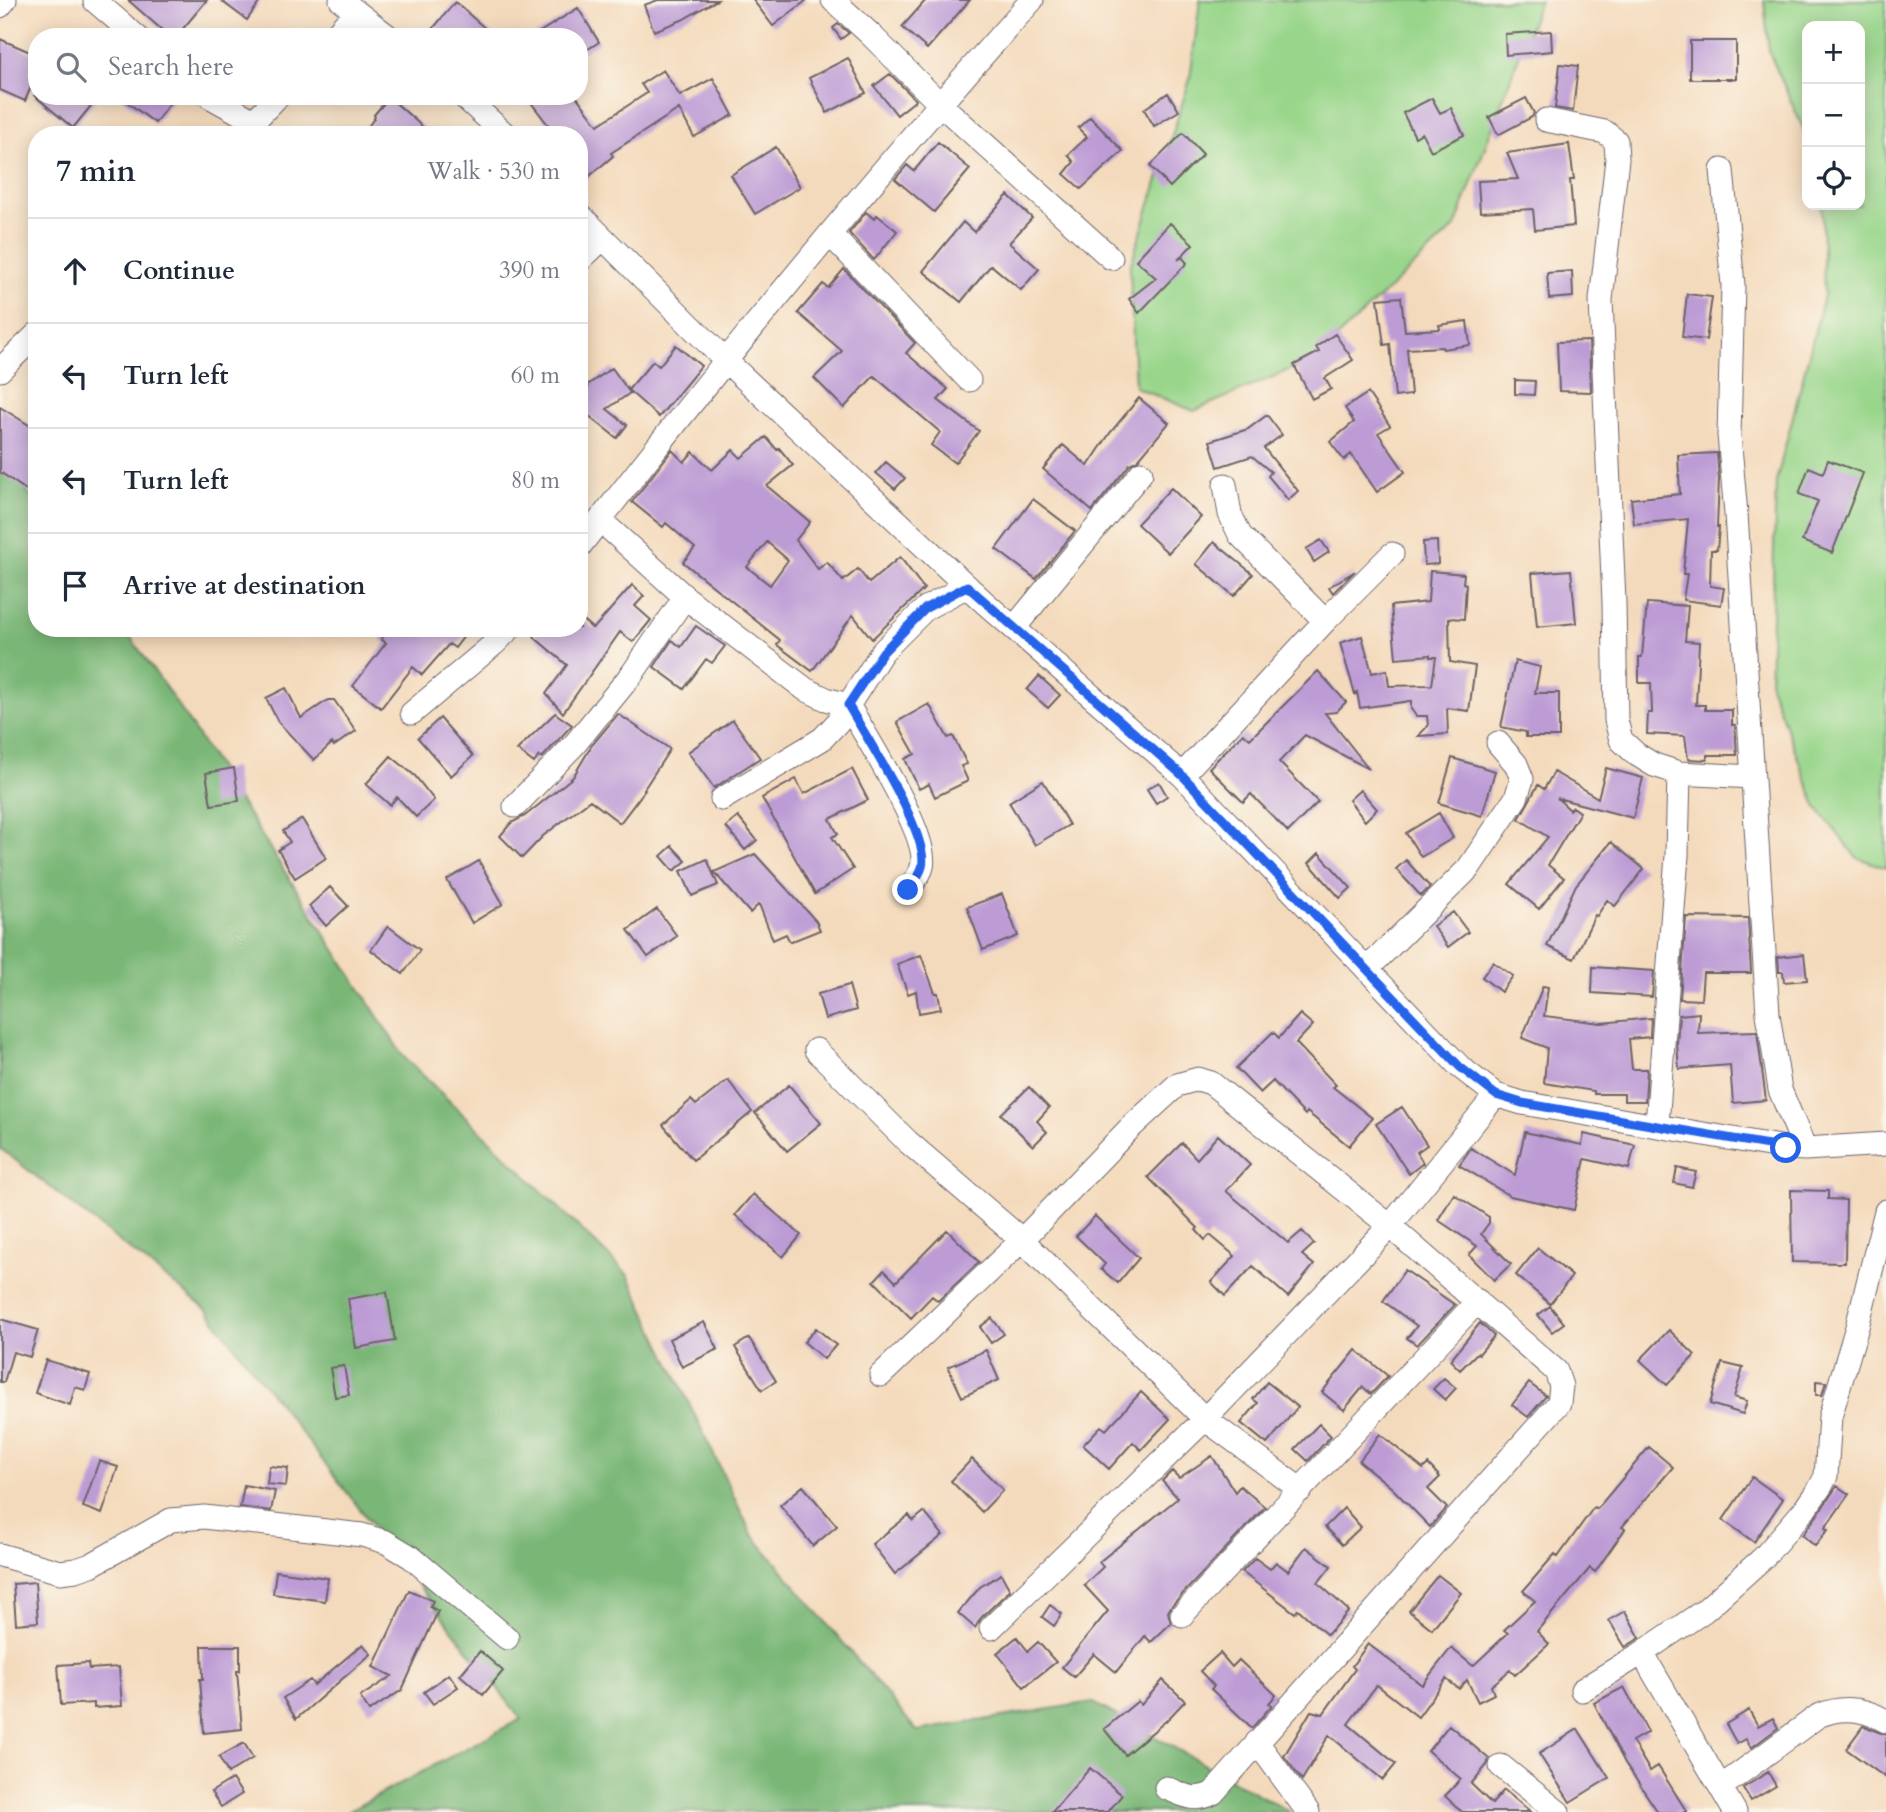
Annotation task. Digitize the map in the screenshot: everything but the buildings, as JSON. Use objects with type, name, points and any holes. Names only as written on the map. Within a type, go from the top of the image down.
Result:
[{"type":"street","points":[[0,6],[5,0]]},
{"type":"street","points":[[833,0],[939,103],[1111,258]]},
{"type":"street","points":[[588,535],[830,234],[939,103],[1031,0]]},
{"type":"street","points":[[95,1],[126,28]]},
{"type":"street","points":[[338,28],[349,6],[377,28]]},
{"type":"street","points":[[221,105],[247,126]]},
{"type":"street","points":[[252,126],[270,105]]},
{"type":"street","points":[[473,105],[496,126]]},
{"type":"street","points":[[1546,120],[1605,132],[1616,141],[1617,159],[1601,300],[1614,602],[1616,720],[1621,740],[1636,754],[1654,765],[1679,772],[1752,777]]},
{"type":"street","points":[[1722,170],[1733,285],[1729,435],[1768,1014],[1780,1090],[1805,1149]]},
{"type":"street","points":[[588,223],[726,361],[967,586],[1182,775],[1460,1067],[1496,1095],[1522,1103],[1786,1148],[1886,1143]]},
{"type":"street","points":[[830,234],[969,380]]},
{"type":"street","points":[[588,252],[603,238]]},
{"type":"street","points":[[0,370],[28,343]]},
{"type":"street","points":[[1014,628],[1141,473]]},
{"type":"street","points":[[1225,485],[1230,514],[1240,535],[1325,621]]},
{"type":"street","points":[[600,520],[685,597],[805,689],[848,705],[911,818],[922,846],[923,867],[908,890]]},
{"type":"street","points":[[1182,775],[1325,621],[1392,554]]},
{"type":"street","points":[[722,799],[822,739],[837,723],[883,652],[926,608],[967,586]]},
{"type":"street","points":[[516,806],[573,745],[624,684],[685,597]]},
{"type":"street","points":[[412,713],[500,637]]},
{"type":"street","points":[[1367,969],[1468,869],[1516,798],[1522,779],[1516,764],[1498,743]]},
{"type":"street","points":[[1657,1125],[1677,855],[1679,772]]},
{"type":"street","points":[[816,1050],[908,1142],[1022,1240],[1205,1419],[1301,1490]]},
{"type":"street","points":[[881,1374],[1022,1240],[1130,1128],[1177,1085],[1198,1079],[1211,1083],[1390,1226],[1556,1371],[1561,1386],[1559,1403],[1213,1793],[1203,1799],[1190,1798],[1166,1788]]},
{"type":"street","points":[[991,1628],[1205,1419],[1390,1226],[1496,1095]]},
{"type":"street","points":[[1582,1690],[1704,1611],[1764,1557],[1821,1486],[1826,1476],[1830,1417],[1857,1327],[1886,1211]]},
{"type":"street","points":[[1182,1615],[1478,1301]]},
{"type":"street","points":[[0,1555],[60,1572],[76,1570],[91,1565],[171,1520],[194,1517],[362,1535],[386,1542],[411,1557],[507,1638]]},
{"type":"street","points":[[1642,1653],[1735,1812]]},
{"type":"street","points":[[1721,1787],[1818,1716],[1832,1710],[1872,1712],[1886,1721]]},
{"type":"street","points":[[1257,1742],[1308,1812]]},
{"type":"street","points":[[1501,1766],[1558,1812]]},
{"type":"green space","points":[[1200,0],[1540,0],[1455,227],[1314,359],[1194,411],[1135,387],[1130,267],[1190,79]]},
{"type":"green space","points":[[1764,0],[1886,0],[1886,868],[1856,857],[1816,806],[1770,685],[1776,482],[1824,296],[1822,210],[1865,210],[1865,21],[1802,21],[1802,126],[1769,52]]},
{"type":"green space","points":[[0,454],[28,493],[28,637],[130,637],[180,708],[403,1056],[628,1275],[751,1533],[917,1731],[1092,1702],[1290,1812],[347,1812],[521,1719],[207,1310],[0,1148]]},
{"type":"route","points":[[908,890],[923,867],[922,846],[911,818],[848,705],[883,652],[926,608],[967,586],[1149,743],[1460,1067],[1496,1095],[1522,1103],[1786,1148]]}]
